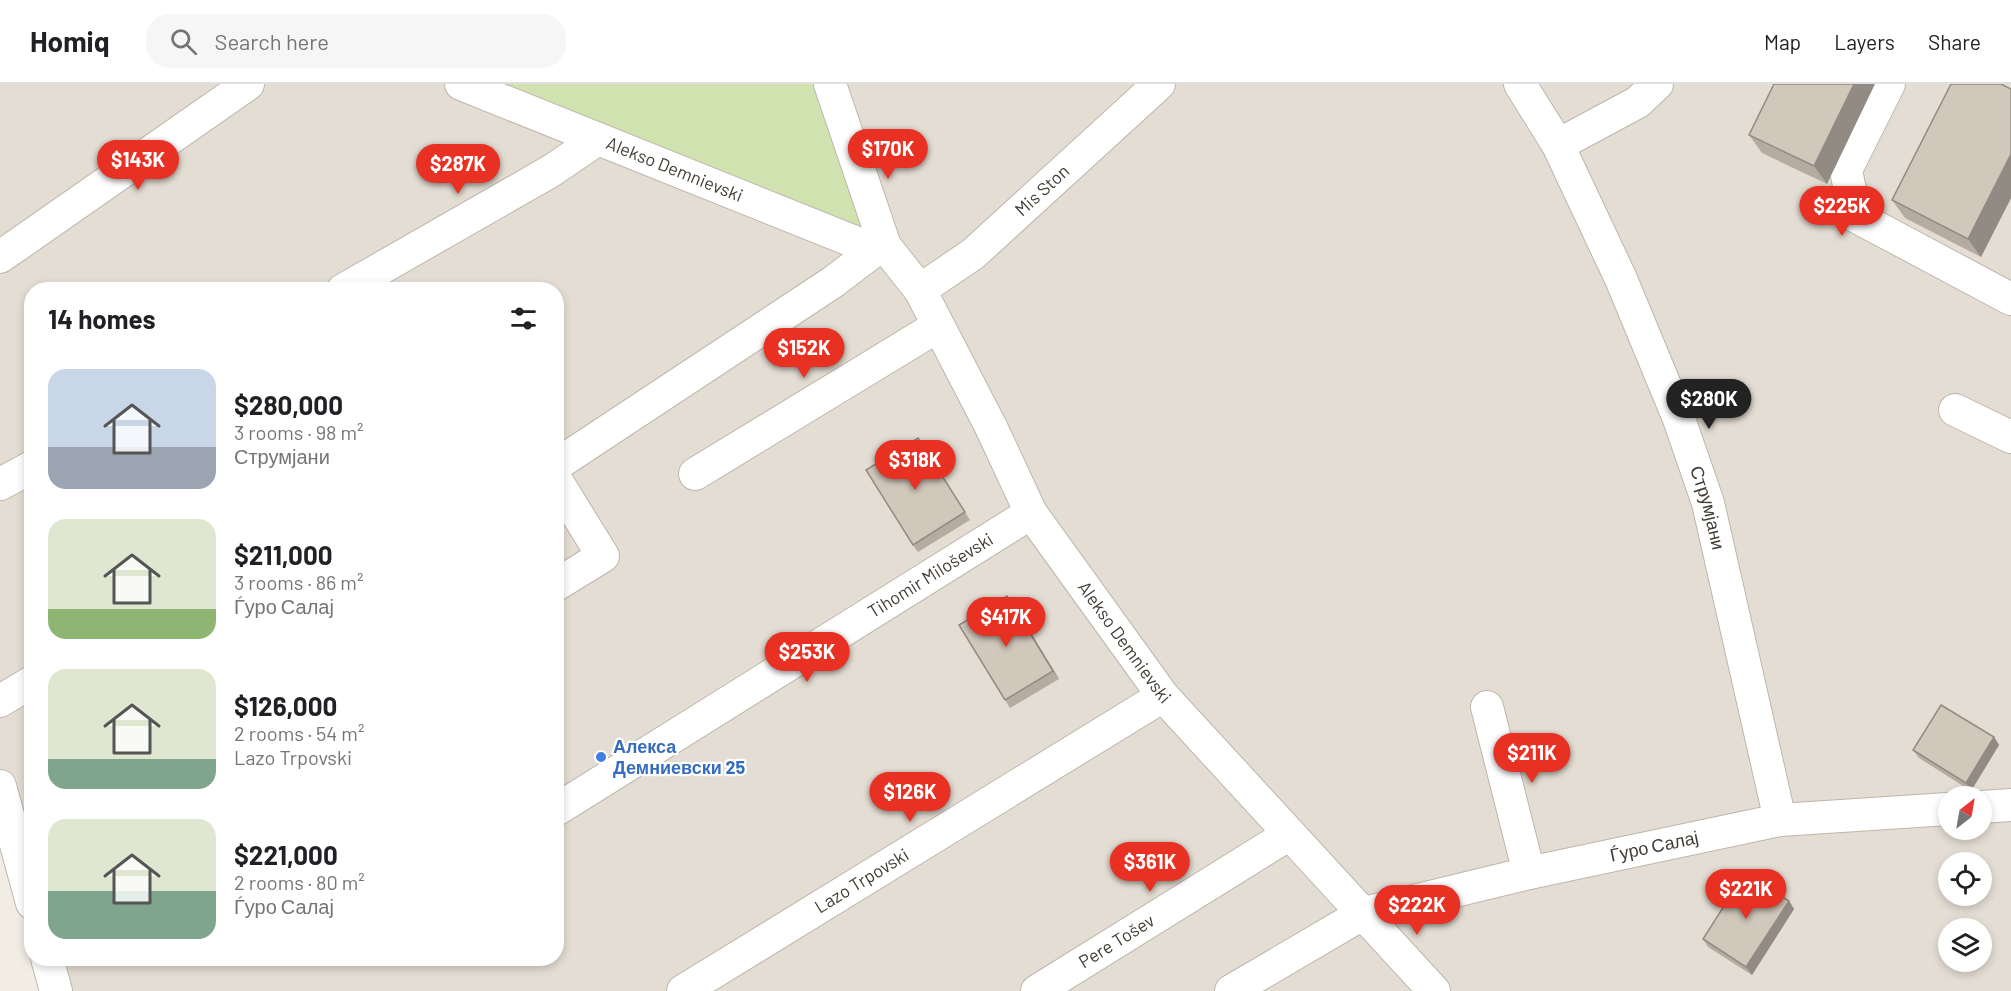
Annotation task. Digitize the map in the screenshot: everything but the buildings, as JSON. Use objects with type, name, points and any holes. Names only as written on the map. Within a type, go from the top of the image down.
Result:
[{"type":"street","points":[[0,257],[248,84]]},
{"type":"street","name":"Alekso Demnievski","points":[[461,84],[598,140],[880,248],[920,290],[991,427],[1031,513],[1163,696],[1288,835],[1364,913],[1434,991]]},
{"type":"street","name":"Alekso Demnievski","points":[[830,84],[880,248]]},
{"type":"street","name":"Mis Ston","points":[[920,290],[973,254],[1159,84]]},
{"type":"street","name":"Струмјани","points":[[1520,84],[1558,146],[1621,279],[1678,418],[1708,504],[1780,820]]},
{"type":"street","points":[[1558,146],[1638,102],[1657,84]]},
{"type":"street","points":[[1889,84],[1846,170],[1855,216],[2011,299]]},
{"type":"street","points":[[357,282],[551,171],[598,140]]},
{"type":"street","points":[[564,460],[833,282],[880,248]]},
{"type":"street","points":[[696,474],[938,326]]},
{"type":"street","points":[[1955,410],[2011,437]]},
{"type":"street","points":[[0,484],[24,471]]},
{"type":"street","points":[[564,493],[603,556],[564,580]]},
{"type":"street","name":"Tihomir Miloševski","points":[[564,805],[1031,513]]},
{"type":"street","points":[[0,700],[24,686]]},
{"type":"street","name":"Lazo Trpovski","points":[[683,991],[1163,696]]},
{"type":"street","points":[[1487,707],[1529,873]]},
{"type":"street","points":[[0,786],[24,874]]},
{"type":"street","points":[[1992,806],[2011,805]]},
{"type":"street","name":"Ѓуро Салај","points":[[1231,991],[1364,913],[1529,873],[1780,820],[1938,810]]},
{"type":"street","name":"Pere Tošev","points":[[1037,991],[1288,835]]},
{"type":"shaded area","points":[[0,84],[2011,84],[2011,991],[56,991],[49,966],[564,966],[564,282],[24,282],[24,877],[0,786]]},
{"type":"green space","points":[[461,84],[830,84],[885,246]]},
{"type":"place","name":"Алекса Демниевски 25","points":[[601,757]]}]
